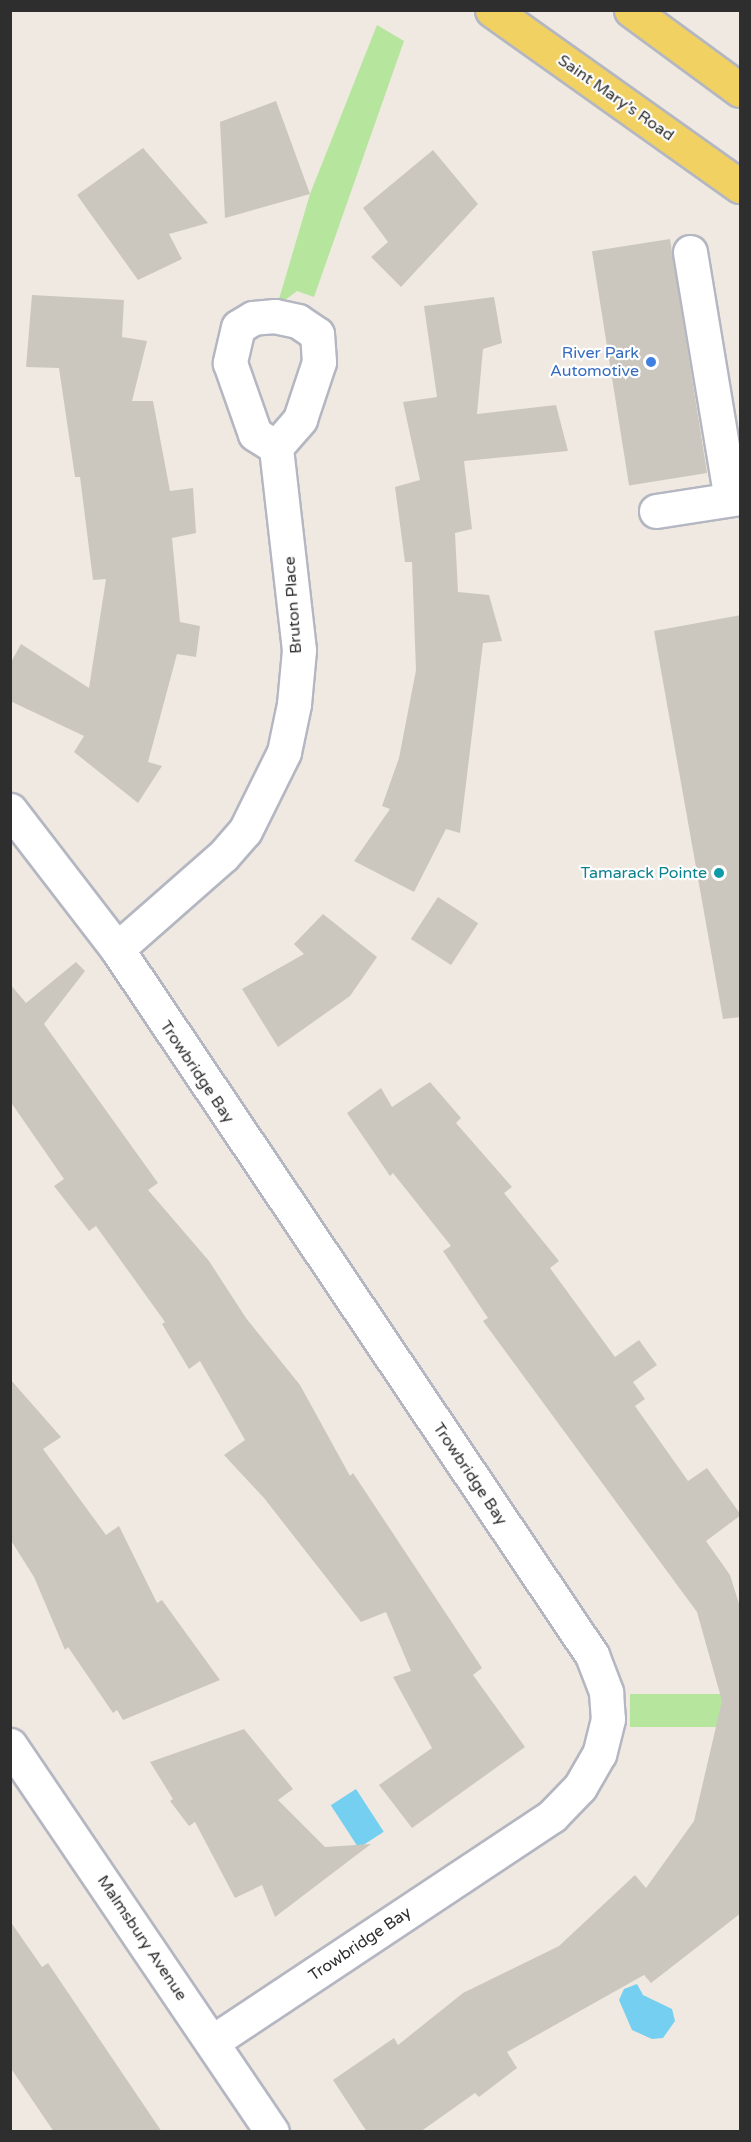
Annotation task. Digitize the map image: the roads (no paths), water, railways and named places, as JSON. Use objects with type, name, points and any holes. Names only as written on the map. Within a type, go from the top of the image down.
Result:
[{"type":"main road","name":"Saint Mary’s Road","points":[[492,10],[741,186]]},
{"type":"main road","points":[[631,10],[741,90]]},
{"type":"street","points":[[656,511],[736,498],[690,252]]},
{"type":"street","name":"Bruton Place","points":[[117,949],[216,862],[245,831],[284,752],[294,704],[299,650],[276,447]]},
{"type":"street","name":"Trowbridge Bay","points":[[10,810],[117,949],[592,1655],[606,1692],[608,1719],[599,1754],[580,1788],[552,1815],[212,2042]]},
{"type":"street","name":"Malmsbury Avenue","points":[[10,1745],[272,2132]]},
{"type":"water","points":[[356,1789],[384,1832],[359,1848],[331,1805]]},
{"type":"water","points":[[637,1984],[643,1995],[672,2009],[675,2021],[663,2038],[652,2039],[632,2030],[619,2000],[624,1989]]},
{"type":"place","name":"River Park Automotive","points":[[651,362]]},
{"type":"place","name":"Tamarack Pointe","points":[[719,873]]}]
